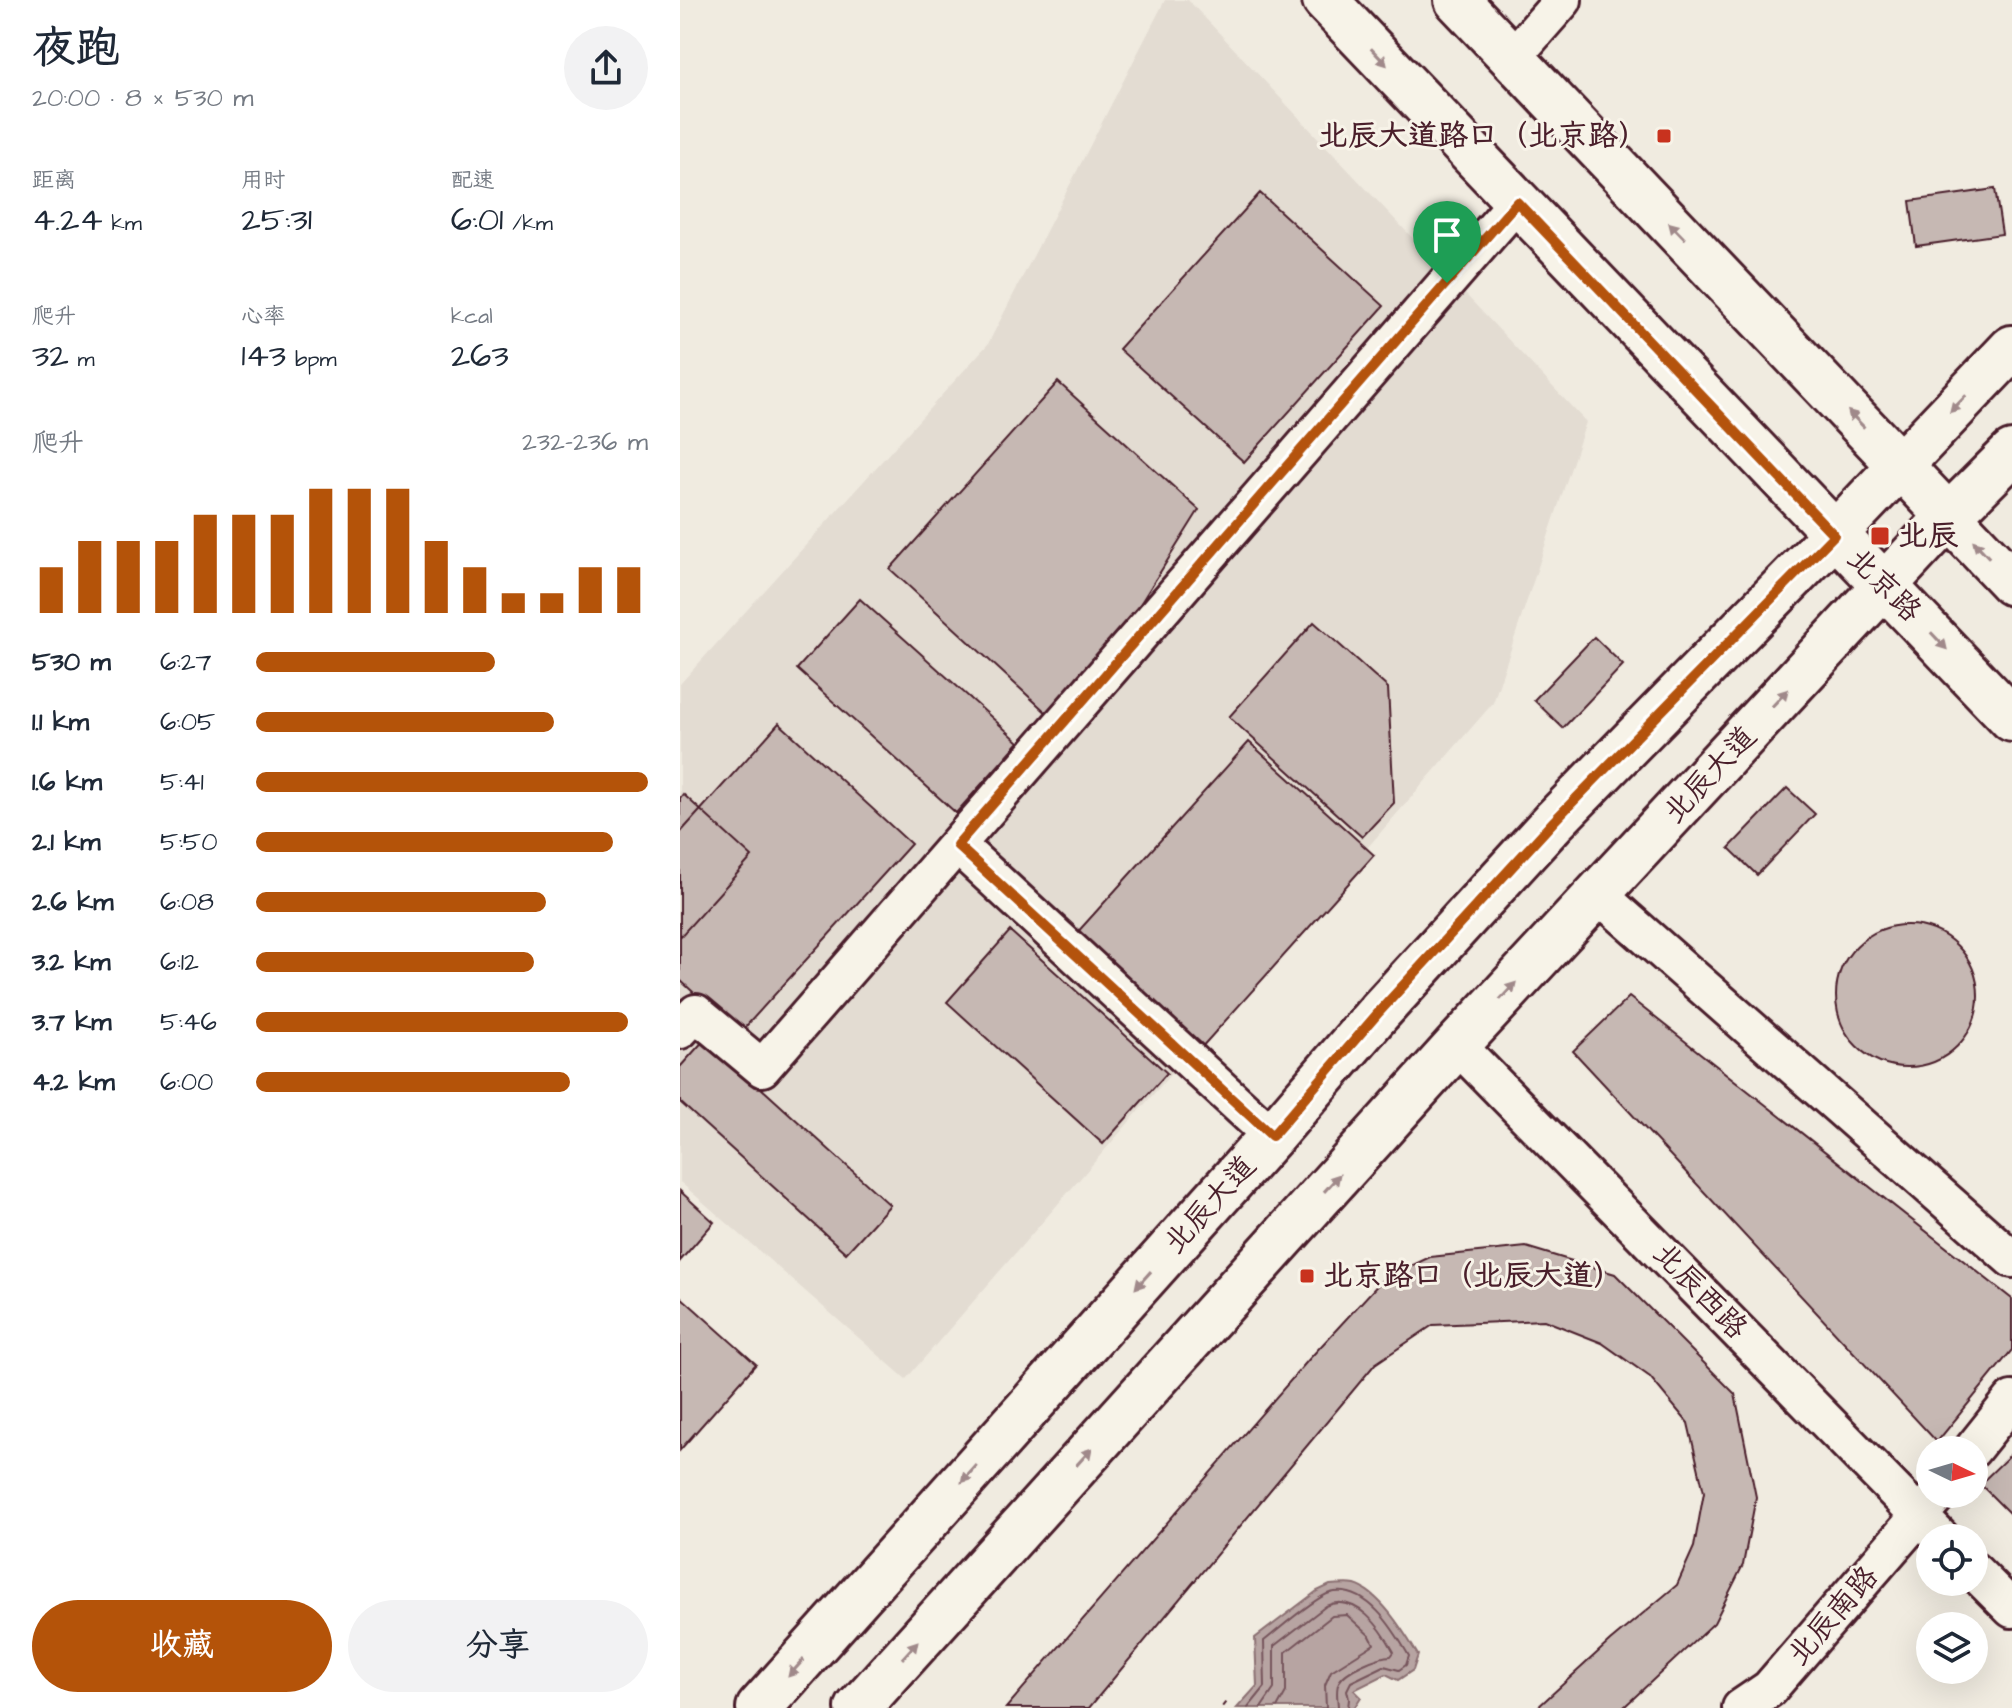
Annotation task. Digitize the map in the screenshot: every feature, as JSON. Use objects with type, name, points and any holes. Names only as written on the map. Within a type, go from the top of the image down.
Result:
[{"type":"main road","name":"北京路","points":[[1325,0],[2012,719]]},
{"type":"main road","points":[[1457,0],[2012,583]]},
{"type":"main road","name":"北辰大道","points":[[759,1708],[1272,1136],[1379,1012],[1554,821],[2012,348]]},
{"type":"main road","name":"北辰大道","points":[[859,1708],[1457,1045],[1949,516],[2012,453]]},
{"type":"street","points":[[1512,58],[1563,0]]},
{"type":"street","points":[[680,1030],[696,1013],[762,1068],[1517,202]]},
{"type":"street","points":[[957,845],[1272,1136]]},
{"type":"street","points":[[1599,895],[2012,1259]]},
{"type":"street","name":"北辰西路","points":[[1457,1045],[1933,1516]]},
{"type":"street","points":[[1983,1436],[2012,1400]]},
{"type":"street","name":"北辰南路","points":[[1741,1708],[1769,1689],[1933,1516]]},
{"type":"street","points":[[1988,1585],[2012,1609]]},
{"type":"shaded area","points":[[1165,0],[1188,0],[1586,422],[1493,703],[906,1379],[680,1182],[680,684],[988,344]]},
{"type":"water","points":[[1330,1585],[1355,1585],[1374,1596],[1399,1625],[1418,1655],[1413,1670],[1398,1680],[1386,1674],[1354,1690],[1361,1697],[1354,1708],[1237,1708],[1257,1686],[1255,1638],[1317,1591]]},
{"type":"building","points":[[1995,189],[2002,234],[1916,246],[1910,201]]},
{"type":"building","points":[[1260,193],[1384,306],[1244,462],[1119,349]]},
{"type":"building","points":[[1058,382],[1199,510],[1107,657],[1049,715],[890,569]]},
{"type":"building","points":[[860,599],[1019,742],[956,813],[797,669]]},
{"type":"building","points":[[1314,622],[1388,688],[1394,803],[1362,837],[1229,717]]},
{"type":"building","points":[[1594,637],[1623,665],[1563,728],[1534,700]]},
{"type":"building","points":[[779,723],[911,844],[739,1034],[680,980],[680,833]]},
{"type":"building","points":[[1249,742],[1374,855],[1200,1049],[1075,935]]},
{"type":"building","points":[[1787,788],[1815,814],[1757,875],[1729,848]]},
{"type":"building","points":[[683,794],[752,857],[680,937],[680,798]]},
{"type":"building","points":[[1907,925],[1934,931],[1957,946],[1972,969],[1978,996],[1972,1023],[1957,1046],[1934,1061],[1907,1067],[1880,1061],[1857,1046],[1842,1023],[1836,996],[1842,969],[1857,946],[1880,931]]},
{"type":"building","points":[[1010,931],[1167,1073],[1103,1144],[947,1002]]},
{"type":"building","points":[[1629,997],[2012,1299],[2012,1350],[1942,1436],[1931,1436],[1573,1051]]},
{"type":"building","points":[[706,1038],[890,1205],[846,1253],[680,1102],[680,1067]]},
{"type":"building","points":[[680,1191],[714,1222],[680,1261]]},
{"type":"building","points":[[1526,1247],[1615,1274],[1735,1394],[1756,1497],[1743,1565],[1714,1623],[1623,1708],[1537,1708],[1677,1585],[1694,1547],[1704,1492],[1688,1423],[1650,1377],[1602,1343],[1544,1320],[1433,1325],[1375,1364],[1089,1708],[1006,1708],[1311,1357],[1383,1279],[1430,1257]]},
{"type":"building","points":[[680,1296],[756,1364],[680,1450]]},
{"type":"building","points":[[2012,1453],[2012,1516],[1988,1492],[1988,1476]]},
{"type":"place","name":"北辰大道路口（北京路）","points":[[1664,136]]},
{"type":"place","name":"北辰","points":[[1880,536]]},
{"type":"place","name":"北京路口（北辰大道）","points":[[1307,1276]]},
{"type":"route","points":[[1517,202],[1834,535],[1554,821],[1379,1012],[1272,1136],[957,845],[1447,283],[1517,202]]}]
